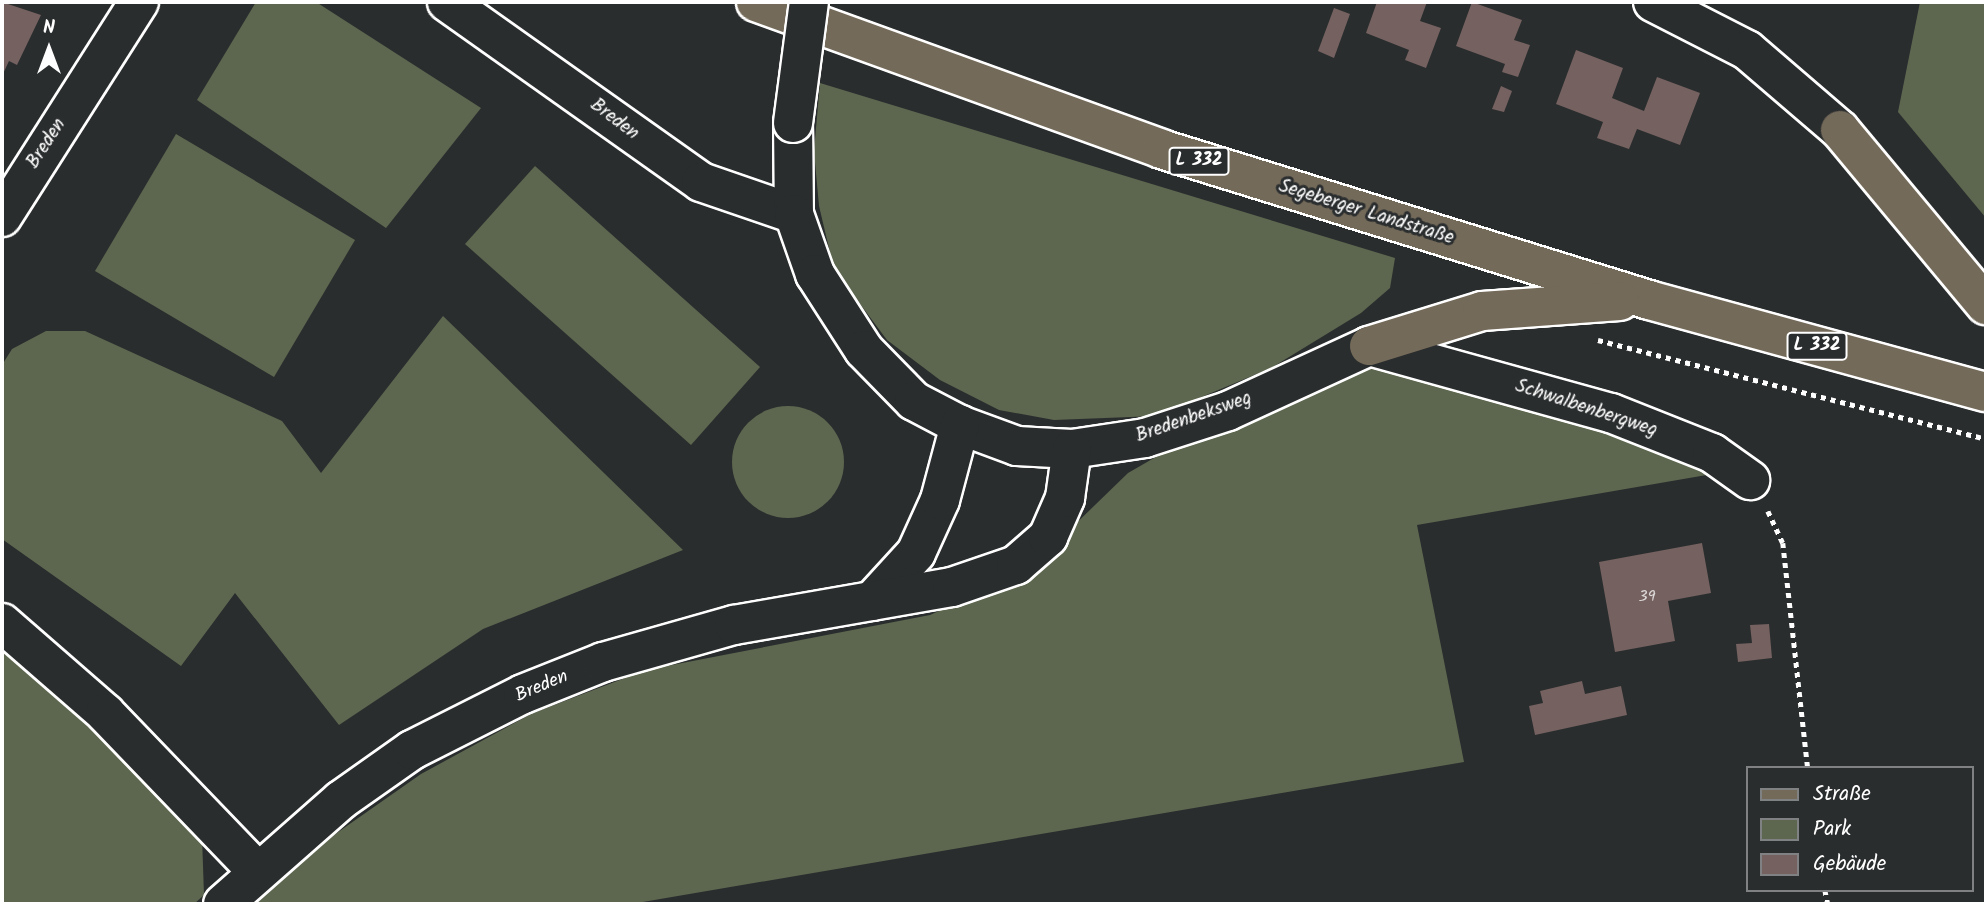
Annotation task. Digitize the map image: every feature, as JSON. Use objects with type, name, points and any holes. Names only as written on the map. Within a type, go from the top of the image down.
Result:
[{"type":"main road","name":"Segeberger Landstraße","points":[[756,2],[1161,149],[1648,300],[1986,392]]},
{"type":"main road","points":[[1840,130],[1986,305]]},
{"type":"main road","points":[[1369,346],[1482,311],[1648,300]]},
{"type":"street","name":"Breden","points":[[2,217],[139,2]]},
{"type":"street","name":"Breden","points":[[447,2],[701,182],[794,215]]},
{"type":"street","name":"Bredenbeksweg","points":[[809,2],[793,123],[794,215],[815,274],[864,350],[914,401],[960,425],[1017,446],[1072,449],[1145,438],[1228,411],[1369,346]]},
{"type":"street","points":[[1653,2],[1746,50],[1840,130]]},
{"type":"street","name":"Schwalbenbergweg","points":[[1369,346],[1611,413],[1712,453],[1749,480]]},
{"type":"street","points":[[872,601],[916,553],[940,500],[960,425]]},
{"type":"street","name":"Breden","points":[[223,904],[341,800],[412,750],[523,694],[603,662],[734,625],[952,587],[1016,565],[1048,537],[1065,498],[1072,449]]},
{"type":"street","points":[[2,623],[106,713],[258,872]]},
{"type":"path","points":[[1588,338],[1986,439]]},
{"type":"path","points":[[1749,480],[1783,544],[1808,766]]},
{"type":"green space","points":[[256,2],[316,2],[481,108],[386,228],[197,100]]},
{"type":"green space","points":[[1920,2],[1986,2],[1986,218],[1898,112]]},
{"type":"green space","points":[[820,83],[1395,258],[1390,288],[1361,313],[1271,368],[1156,416],[1054,420],[999,410],[940,380],[887,340],[834,269],[819,206],[814,151]]},
{"type":"green space","points":[[176,134],[355,240],[274,377],[95,271]]},
{"type":"green space","points":[[535,166],[760,367],[691,445],[465,244]]},
{"type":"green space","points":[[443,316],[683,550],[483,629],[339,725],[235,593],[181,666],[2,539],[2,365],[12,349],[46,331],[85,331],[282,421],[321,473]]},
{"type":"green space","points":[[1374,367],[1589,421],[1724,472],[1417,525],[1464,762],[631,904],[255,904],[334,835],[421,774],[533,713],[646,670],[930,615],[1026,572],[1128,473],[1194,435]]},
{"type":"green space","points":[[788,406],[809,410],[827,423],[840,441],[844,462],[840,483],[827,501],[809,514],[788,518],[767,514],[749,501],[736,483],[732,462],[736,441],[749,423],[767,410]]},
{"type":"green space","points":[[2,619],[202,837],[204,895],[194,904],[2,904]]},
{"type":"building","points":[[2,2],[41,15],[17,65],[9,61],[2,76]]},
{"type":"building","points":[[1377,2],[1427,2],[1420,21],[1441,28],[1426,68],[1405,60],[1409,50],[1366,33]]},
{"type":"building","points":[[1472,2],[1522,20],[1514,40],[1530,45],[1518,77],[1502,72],[1505,64],[1456,46]]},
{"type":"building","points":[[1334,8],[1350,14],[1334,58],[1318,51]]},
{"type":"building","points":[[1576,50],[1623,68],[1612,98],[1644,111],[1657,77],[1700,93],[1680,145],[1637,129],[1629,149],[1597,138],[1603,122],[1556,104]]},
{"type":"building","points":[[1501,86],[1512,91],[1504,112],[1492,109]]},
{"type":"building","points":[[1702,543],[1711,593],[1668,601],[1675,641],[1615,652],[1599,562]]},
{"type":"building","points":[[1769,624],[1772,658],[1738,662],[1736,644],[1752,643],[1750,625]]},
{"type":"building","points":[[1582,681],[1585,694],[1621,686],[1627,715],[1535,735],[1529,706],[1543,703],[1540,691]]}]
